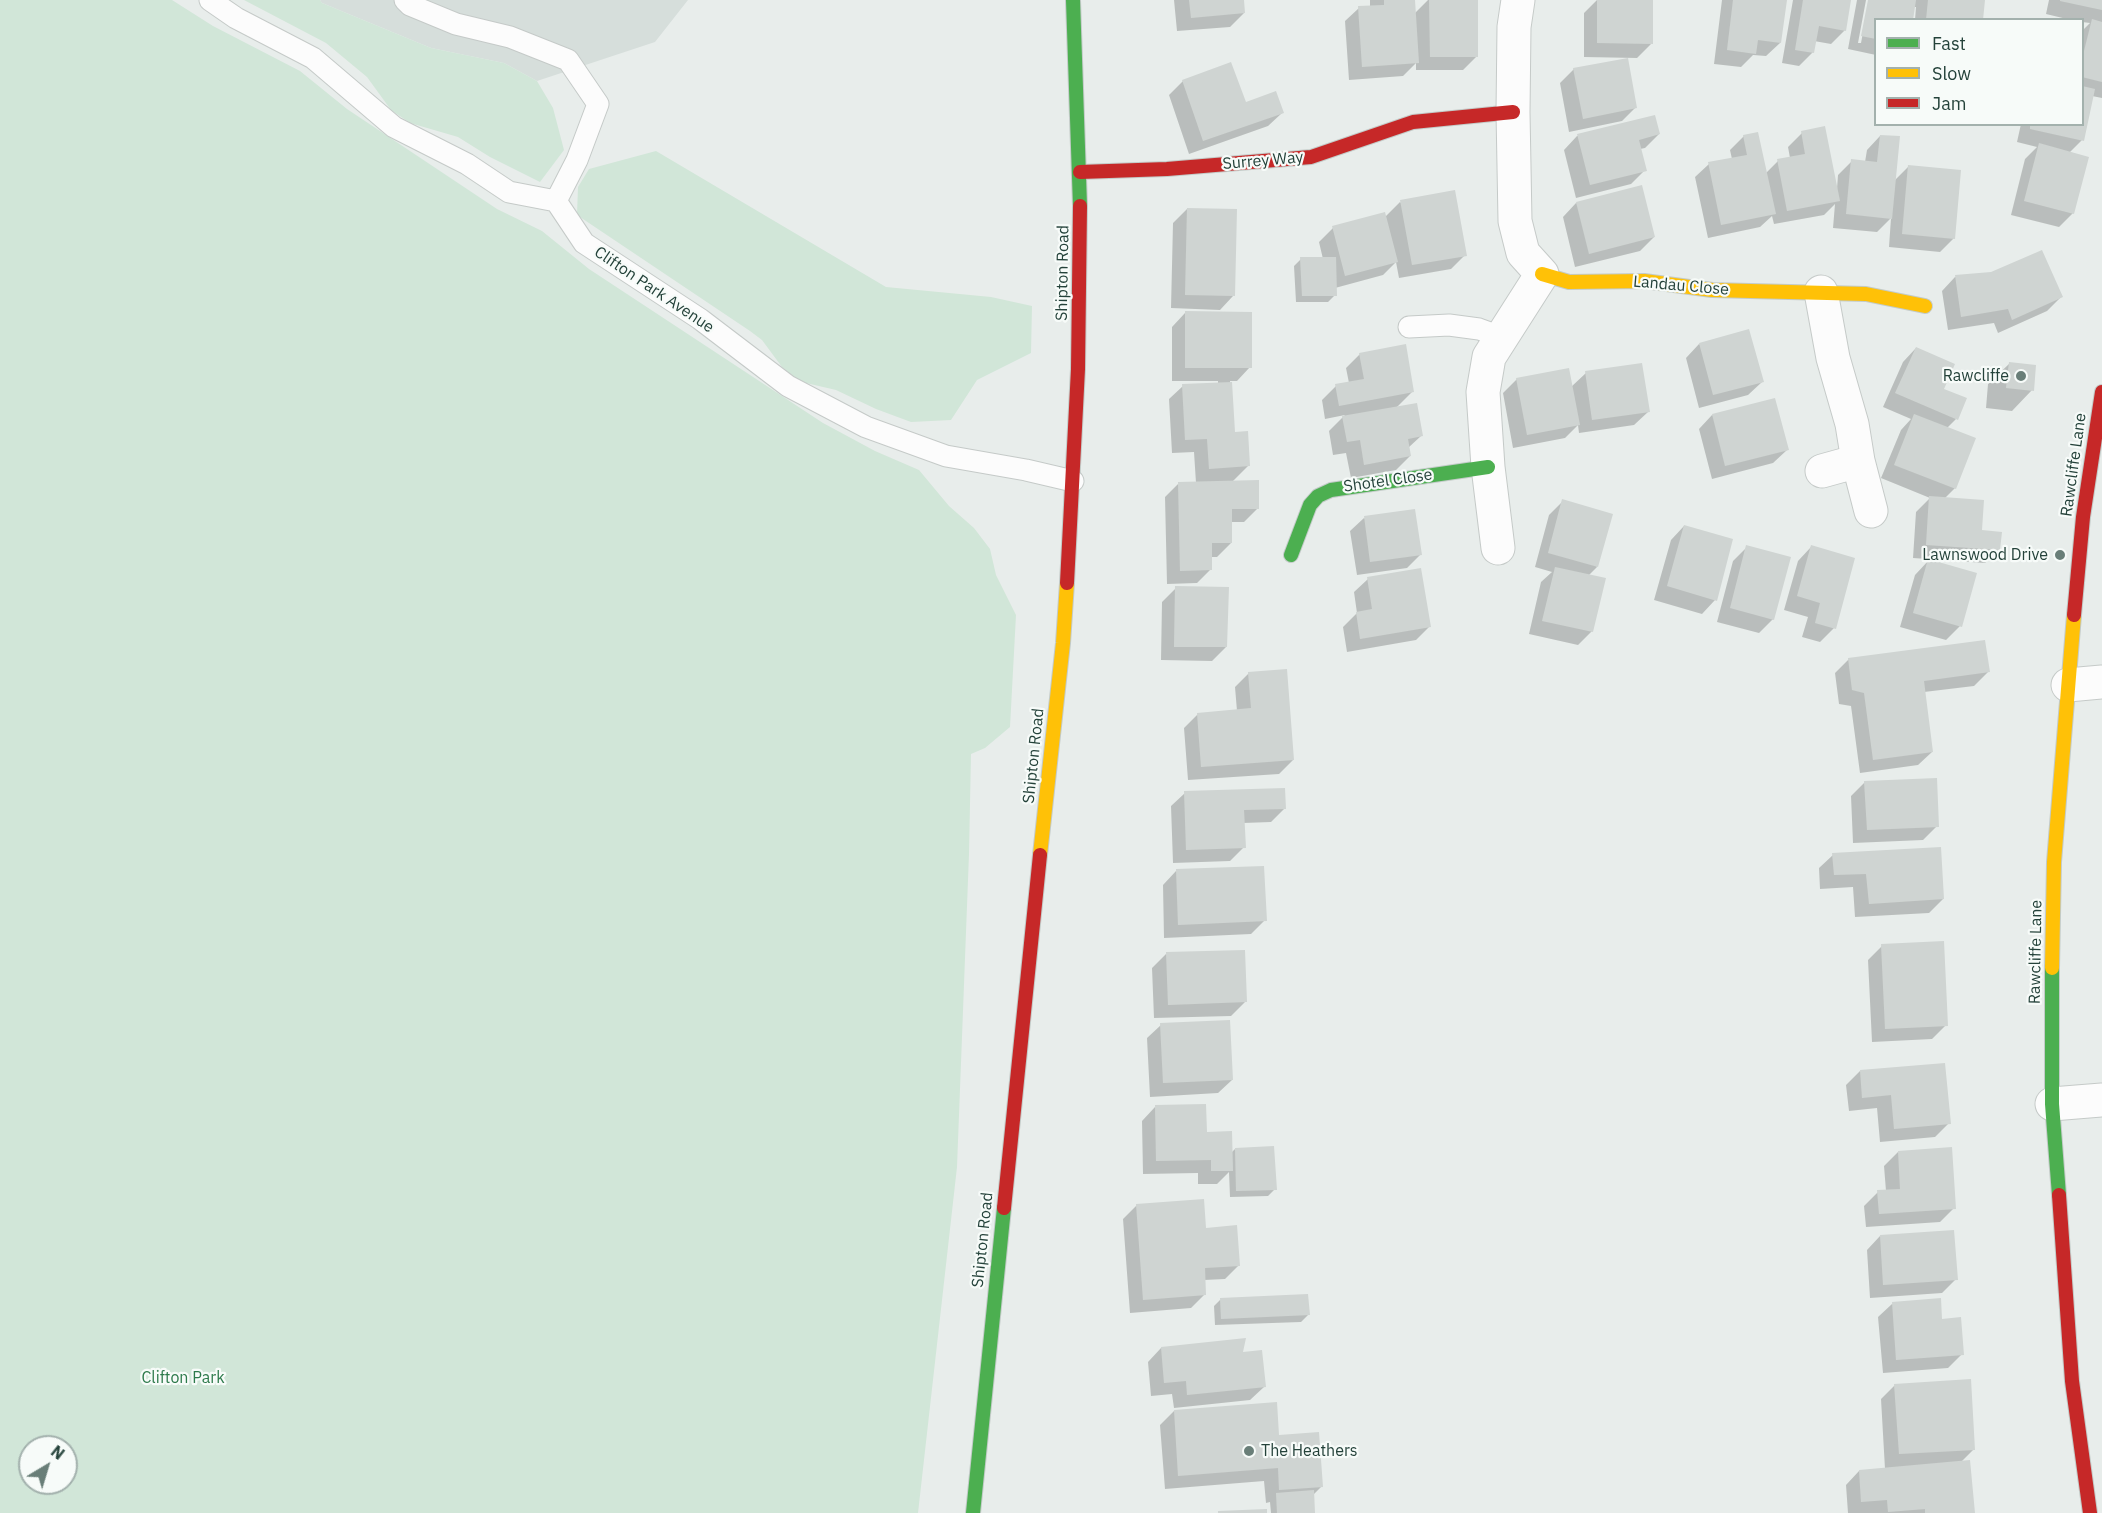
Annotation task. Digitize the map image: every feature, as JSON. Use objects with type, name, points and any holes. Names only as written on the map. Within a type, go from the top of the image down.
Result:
[{"type":"street","name":"Shipton Road","points":[[972,1513],[1063,643],[1078,369],[1080,172],[1072,0]]},
{"type":"street","points":[[1498,548],[1488,467],[1483,392],[1489,357],[1542,274],[1522,253],[1515,221],[1514,27],[1518,0]]},
{"type":"street","name":"Surrey Way","points":[[1080,172],[1167,169],[1311,157],[1413,122],[1513,112]]},
{"type":"street","name":"Landau Close","points":[[1542,274],[1569,282],[1644,281],[1712,290],[1821,291],[1866,294],[1925,306]]},
{"type":"street","points":[[1821,291],[1833,358],[1852,424],[1858,461],[1871,511]]},
{"type":"street","name":"Rawcliffe Lane","points":[[2090,1513],[2072,1381],[2052,1104],[2051,1001],[2054,862],[2068,685],[2083,517],[2102,392]]},
{"type":"street","points":[[1822,471],[1858,461]]},
{"type":"street","name":"Shotel Close","points":[[1292,555],[1310,505],[1318,496],[1331,490],[1488,467]]},
{"type":"street","points":[[2068,685],[2102,682]]},
{"type":"street","points":[[2052,1104],[2102,1100]]},
{"type":"lane","points":[[210,0],[236,18],[313,58],[394,127],[467,164],[508,192],[556,201],[577,160],[598,104],[568,60],[510,36],[456,24],[410,5],[405,0]]},
{"type":"lane","name":"Clifton Park Avenue","points":[[556,201],[584,243],[700,319],[788,386],[866,427],[946,456],[1073,481]]},
{"type":"lane","points":[[1409,327],[1449,325],[1479,329],[1501,337]]},
{"type":"shaded area","points":[[320,0],[688,0],[655,42],[537,81],[504,63],[431,48],[322,3]]},
{"type":"green space","name":"Clifton Park","points":[[0,0],[172,0],[213,26],[300,71],[347,109],[497,209],[542,231],[589,269],[823,423],[875,451],[919,470],[949,506],[974,528],[990,549],[996,575],[1016,615],[1010,727],[985,748],[971,754],[957,1167],[918,1513],[0,1513]]},
{"type":"green space","points":[[244,0],[320,0],[322,3],[431,48],[504,63],[537,81],[553,108],[564,150],[540,182],[490,157],[458,137],[410,123],[391,110],[367,77],[326,43]]},
{"type":"green space","points":[[656,151],[886,287],[991,297],[1032,306],[1031,353],[977,380],[951,420],[911,422],[836,390],[806,383],[794,377],[782,367],[762,340],[750,331],[577,215],[578,187],[589,169]]},
{"type":"building","points":[[1189,0],[1244,0],[1245,13],[1191,18]]},
{"type":"building","points":[[1384,0],[1415,0],[1419,63],[1362,67],[1358,6],[1384,5]]},
{"type":"building","points":[[1429,0],[1478,0],[1478,57],[1430,57]]},
{"type":"building","points":[[1597,0],[1653,0],[1653,44],[1597,43]]},
{"type":"building","points":[[1733,0],[1787,0],[1781,43],[1758,40],[1756,54],[1727,50]]},
{"type":"building","points":[[1803,0],[1851,0],[1846,31],[1819,26],[1814,53],[1795,50]]},
{"type":"building","points":[[1868,0],[1916,0],[1913,18],[1874,18],[1874,39],[1861,36]]},
{"type":"building","points":[[1928,0],[1985,0],[1983,18],[1926,18]]},
{"type":"building","points":[[2102,0],[2102,10],[2060,1]]},
{"type":"building","points":[[2092,19],[2102,22],[2102,82],[2084,78],[2084,51]]},
{"type":"building","points":[[1628,58],[1637,108],[1583,119],[1573,68]]},
{"type":"building","points":[[1231,62],[1246,102],[1276,91],[1284,113],[1203,141],[1182,80]]},
{"type":"building","points":[[2084,86],[2095,89],[2084,141],[2030,129],[2030,126],[2084,126]]},
{"type":"building","points":[[1655,115],[1660,134],[1639,140],[1647,171],[1590,185],[1577,134]]},
{"type":"building","points":[[1825,126],[1840,201],[1787,211],[1777,159],[1805,154],[1801,131]]},
{"type":"building","points":[[1758,132],[1776,214],[1721,225],[1708,162],[1747,155],[1743,135]]},
{"type":"building","points":[[1880,135],[1900,136],[1892,219],[1846,214],[1851,159],[1877,162]]},
{"type":"building","points":[[2039,143],[2089,157],[2074,214],[2024,201]]},
{"type":"building","points":[[1908,165],[1961,170],[1955,239],[1902,234]]},
{"type":"building","points":[[1642,185],[1655,237],[1589,254],[1576,202]]},
{"type":"building","points":[[1455,190],[1467,256],[1412,265],[1400,200]]},
{"type":"building","points":[[1187,208],[1237,209],[1235,296],[1185,295]]},
{"type":"building","points":[[1385,212],[1398,262],[1345,276],[1332,226]]},
{"type":"building","points":[[2042,250],[2063,297],[2012,320],[2008,309],[1961,317],[1955,275],[1991,272]]},
{"type":"building","points":[[1300,257],[1336,257],[1337,296],[1302,296]]},
{"type":"building","points":[[1185,311],[1252,312],[1252,368],[1185,368]]},
{"type":"building","points":[[1749,329],[1764,382],[1713,395],[1699,343]]},
{"type":"building","points":[[1406,344],[1414,392],[1339,406],[1335,384],[1364,379],[1359,353]]},
{"type":"building","points":[[1916,347],[1955,364],[1944,389],[1967,398],[1958,420],[1895,393]]},
{"type":"building","name":"Rawcliffe","points":[[2009,362],[2036,365],[2034,391],[2006,388]]},
{"type":"building","points":[[1642,363],[1650,412],[1592,420],[1585,371]]},
{"type":"building","points":[[1569,368],[1580,425],[1527,435],[1516,378]]},
{"type":"building","points":[[1232,382],[1235,432],[1248,431],[1250,466],[1209,469],[1207,439],[1185,440],[1182,384]]},
{"type":"building","points":[[1775,398],[1789,450],[1725,466],[1712,414]]},
{"type":"building","points":[[1417,403],[1423,436],[1408,439],[1411,456],[1364,465],[1360,440],[1347,442],[1342,416]]},
{"type":"building","points":[[1914,414],[1976,438],[1956,489],[1894,465]]},
{"type":"building","points":[[1259,480],[1259,509],[1232,509],[1232,543],[1212,543],[1212,570],[1180,571],[1178,482]]},
{"type":"building","points":[[1929,496],[1984,500],[1982,530],[2002,532],[2000,550],[1926,545]]},
{"type":"building","points":[[1562,499],[1613,514],[1598,567],[1548,553]]},
{"type":"building","points":[[1415,509],[1422,555],[1370,562],[1364,516]]},
{"type":"building","points":[[1684,525],[1733,539],[1717,601],[1667,586]]},
{"type":"building","points":[[1746,545],[1791,557],[1774,620],[1730,608]]},
{"type":"building","points":[[1811,545],[1855,558],[1836,629],[1815,623],[1820,603],[1797,596]]},
{"type":"building","points":[[1928,559],[1977,573],[1962,627],[1913,613]]},
{"type":"building","points":[[1555,567],[1606,578],[1593,632],[1542,621]]},
{"type":"building","points":[[1421,568],[1431,627],[1360,639],[1356,612],[1372,609],[1367,577]]},
{"type":"building","points":[[1175,586],[1229,587],[1227,647],[1174,647]]},
{"type":"building","points":[[1985,640],[1990,672],[1924,681],[1933,752],[1873,760],[1864,693],[1852,690],[1848,658]]},
{"type":"building","points":[[1287,669],[1294,760],[1201,767],[1197,713],[1251,708],[1248,672]]},
{"type":"building","points":[[1937,778],[1939,827],[1867,830],[1864,781]]},
{"type":"building","points":[[1285,788],[1286,809],[1244,810],[1246,848],[1186,850],[1184,791]]},
{"type":"building","points":[[1941,847],[1944,899],[1869,904],[1866,874],[1834,875],[1832,853]]},
{"type":"building","points":[[1264,866],[1267,921],[1178,925],[1176,869]]},
{"type":"building","points":[[1944,941],[1948,1026],[1885,1029],[1881,944]]},
{"type":"building","points":[[1245,950],[1247,1002],[1168,1005],[1166,952]]},
{"type":"building","points":[[1230,1020],[1233,1080],[1163,1083],[1160,1023]]},
{"type":"building","points":[[1945,1063],[1951,1124],[1894,1129],[1891,1095],[1862,1098],[1860,1070]]},
{"type":"building","points":[[1206,1104],[1207,1132],[1232,1131],[1233,1171],[1211,1171],[1211,1160],[1156,1161],[1155,1105]]},
{"type":"building","points":[[1274,1146],[1277,1190],[1236,1191],[1235,1148]]},
{"type":"building","points":[[1952,1147],[1956,1209],[1879,1214],[1877,1190],[1900,1189],[1898,1151]]},
{"type":"building","points":[[1204,1199],[1206,1228],[1237,1225],[1240,1266],[1205,1268],[1206,1295],[1143,1300],[1136,1204]]},
{"type":"building","points":[[1954,1230],[1958,1280],[1883,1285],[1880,1235]]},
{"type":"building","points":[[1308,1294],[1310,1315],[1221,1319],[1220,1298]]},
{"type":"building","points":[[1941,1298],[1942,1319],[1961,1317],[1964,1355],[1896,1360],[1892,1302]]},
{"type":"building","points":[[1246,1338],[1243,1352],[1262,1350],[1266,1387],[1187,1395],[1186,1381],[1164,1383],[1161,1347]]},
{"type":"building","points":[[1971,1379],[1975,1450],[1899,1454],[1894,1384]]},
{"type":"building","name":"The Heathers","points":[[1277,1402],[1279,1435],[1319,1432],[1323,1487],[1279,1490],[1278,1468],[1178,1476],[1174,1410]]},
{"type":"building","points":[[1970,1460],[1975,1513],[1925,1513],[1925,1509],[1888,1512],[1887,1500],[1861,1502],[1859,1470]]},
{"type":"building","points":[[1314,1490],[1315,1513],[1277,1513],[1276,1493]]},
{"type":"building","points":[[1267,1509],[1267,1513],[1218,1513],[1218,1511]]},
{"type":"traffic: fast","points":[[1073,0],[1080,206]]},
{"type":"traffic: fast","points":[[1291,555],[1310,505],[1318,496],[1331,490],[1488,467]]},
{"type":"traffic: fast","points":[[2052,968],[2052,1104],[2059,1195]]},
{"type":"traffic: fast","points":[[973,1513],[1004,1208]]},
{"type":"traffic: slow","points":[[1542,274],[1569,282],[1644,281],[1712,290],[1866,294],[1925,306]]},
{"type":"traffic: slow","points":[[1040,855],[1063,643],[1067,583]]},
{"type":"traffic: slow","points":[[2052,968],[2054,862],[2074,615]]},
{"type":"traffic: jam","points":[[1080,172],[1167,169],[1311,157],[1413,122],[1513,112]]},
{"type":"traffic: jam","points":[[1067,583],[1078,369],[1080,206]]},
{"type":"traffic: jam","points":[[2074,615],[2083,517],[2102,392]]},
{"type":"traffic: jam","points":[[1004,1208],[1040,855]]},
{"type":"traffic: jam","points":[[2059,1195],[2072,1381],[2090,1513]]},
{"type":"place","name":"Rawcliffe","points":[[2021,376]]},
{"type":"place","name":"Lawnswood Drive","points":[[2060,555]]},
{"type":"place","name":"The Heathers","points":[[1249,1451]]}]
